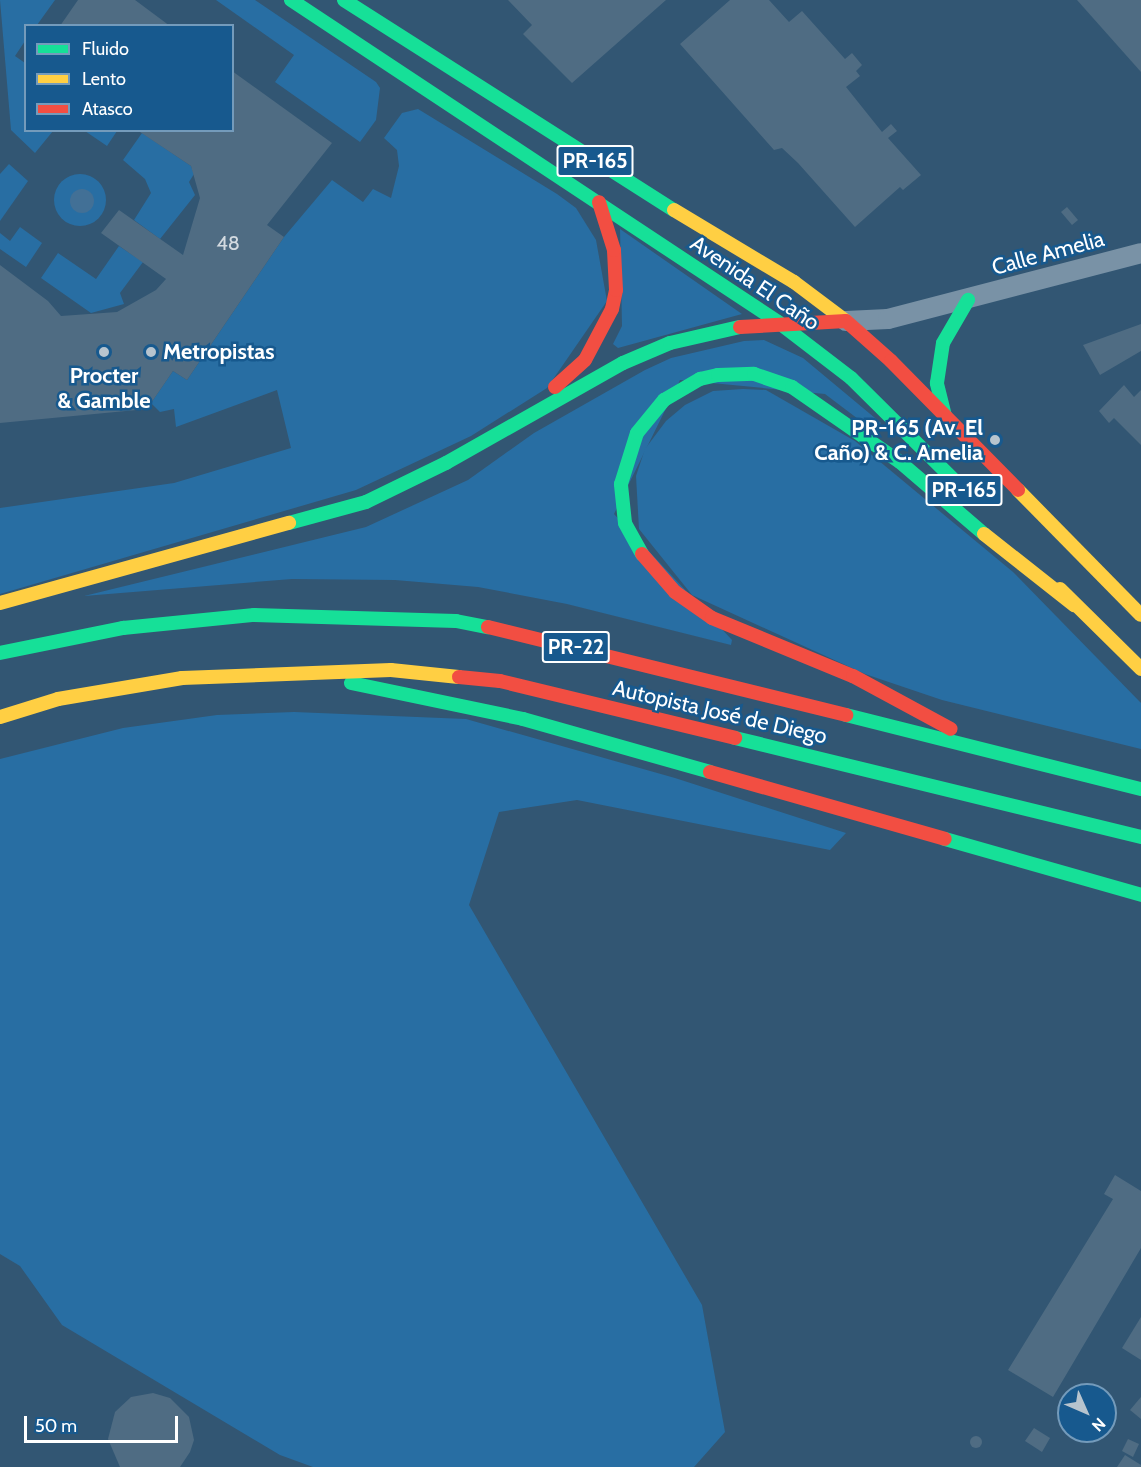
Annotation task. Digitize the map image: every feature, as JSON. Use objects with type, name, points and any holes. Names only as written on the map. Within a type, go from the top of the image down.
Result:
[{"type":"main road","name":"Avenida El Caño","points":[[291,0],[454,111],[599,202],[778,322],[851,378],[973,499]]},
{"type":"main road","name":"Avenida El Caño","points":[[344,0],[647,194],[794,282],[846,321],[945,416],[1141,615]]},
{"type":"main road","points":[[521,419],[585,360],[612,309],[616,290],[614,250],[599,202]]},
{"type":"main road","points":[[945,416],[937,383],[943,343],[968,300]]},
{"type":"main road","points":[[0,603],[366,502],[446,463],[623,363],[670,343],[778,322],[846,321]]},
{"type":"main road","points":[[986,749],[853,676],[712,618],[675,592],[648,565],[625,523],[621,484],[637,434],[664,400],[700,379],[754,374],[792,387],[900,462],[958,508],[1000,550],[1074,604]]},
{"type":"main road","points":[[1042,514],[1141,594]]},
{"type":"main road","name":"PR-165","points":[[996,524],[1141,669]]},
{"type":"main road","name":"Autopista José de Diego","points":[[0,653],[123,628],[254,615],[456,621],[517,632],[1141,789]]},
{"type":"main road","name":"Autopista José de Diego","points":[[0,717],[58,699],[182,678],[391,670],[500,681],[1141,837]]},
{"type":"main road","points":[[314,674],[523,719],[1141,895]]},
{"type":"street","name":"Calle Amelia","points":[[846,321],[888,319],[968,300],[1141,253]]},
{"type":"shaded area","points":[[0,0],[55,0],[38,24],[24,24],[24,42],[15,56],[24,62],[24,132],[52,132],[35,153],[11,130]]},
{"type":"shaded area","points":[[216,0],[255,0],[376,82],[380,88],[376,120],[360,142],[275,82],[294,55]]},
{"type":"shaded area","points":[[418,109],[557,194],[576,208],[596,240],[607,301],[547,388],[471,436],[356,490],[0,594],[0,508],[174,483],[291,448],[277,390],[176,427],[174,409],[160,412],[151,403],[173,371],[187,380],[284,237],[332,180],[363,202],[373,189],[391,198],[399,166],[397,150],[384,138],[402,113]]},
{"type":"shaded area","points":[[86,132],[116,132],[107,146]]},
{"type":"shaded area","points":[[142,133],[191,166],[194,174],[189,182],[195,195],[160,239],[134,220],[151,193],[145,179],[123,160]]},
{"type":"shaded area","points":[[9,164],[28,181],[0,221],[0,174]]},
{"type":"shaded area","points":[[75,174],[85,174],[99,181],[106,200],[99,219],[85,226],[75,226],[65,222],[58,215],[54,205],[54,195],[58,185],[65,178]]},
{"type":"shaded area","points":[[82,189],[90,193],[94,201],[90,209],[82,213],[74,209],[70,201],[74,193]]},
{"type":"shaded area","points":[[20,227],[42,243],[26,267],[0,249],[0,233],[10,241]]},
{"type":"shaded area","points":[[620,229],[742,314],[618,348],[613,344],[622,326]]},
{"type":"shaded area","points":[[119,246],[143,262],[120,293],[124,304],[91,313],[41,278],[58,253],[96,279]]},
{"type":"shaded area","points":[[764,340],[803,358],[881,423],[874,431],[825,394],[680,380],[614,514],[732,640],[731,645],[567,604],[478,587],[395,580],[292,579],[84,596],[366,527],[468,480],[534,433],[645,370],[671,358],[744,341]]},
{"type":"shaded area","points":[[766,390],[855,441],[1013,572],[1141,703],[1141,749],[942,700],[865,674],[692,595],[639,529],[636,476],[645,449],[666,421],[685,405],[713,391]]},
{"type":"shaded area","points":[[294,712],[466,719],[675,778],[846,833],[830,850],[577,800],[499,812],[469,905],[702,1305],[725,1432],[694,1467],[313,1467],[280,1455],[62,1325],[20,1266],[0,1254],[0,759],[123,728],[217,715]]},
{"type":"building","points":[[78,0],[135,0],[167,24],[61,24]]},
{"type":"building","points":[[508,0],[666,0],[572,83],[523,34],[532,25]]},
{"type":"building","points":[[730,0],[769,0],[789,22],[802,11],[845,59],[852,53],[862,65],[856,71],[860,76],[846,87],[882,132],[891,124],[897,131],[888,138],[921,175],[903,190],[900,187],[855,227],[798,163],[782,148],[774,150],[680,44]]},
{"type":"building","points":[[1077,0],[1141,0],[1141,72]]},
{"type":"building","points":[[234,72],[332,143],[267,225],[284,237],[187,380],[173,371],[147,409],[0,423],[0,265],[48,301],[61,316],[117,312],[156,290],[166,279],[101,233],[119,210],[183,255],[200,198],[191,166],[140,132],[234,132]]},
{"type":"building","points":[[1067,207],[1078,220],[1072,225],[1061,212]]},
{"type":"building","points":[[1141,324],[1141,351],[1100,375],[1083,345]]},
{"type":"building","points":[[1124,385],[1134,397],[1141,390],[1141,445],[1114,418],[1109,423],[1099,411]]},
{"type":"building","points":[[1115,1175],[1141,1191],[1141,1248],[1061,1383],[1057,1383],[1057,1390],[1053,1397],[1008,1370],[1113,1199],[1104,1194]]},
{"type":"building","points":[[1141,1317],[1141,1360],[1122,1348]]},
{"type":"building","points":[[153,1393],[170,1398],[189,1417],[194,1440],[190,1452],[180,1467],[120,1467],[108,1439],[115,1412],[131,1397]]},
{"type":"building","points":[[1141,1397],[1141,1419],[1130,1410]]},
{"type":"building","points":[[1034,1428],[1050,1438],[1042,1452],[1025,1441]]},
{"type":"building","points":[[978,1436],[982,1442],[978,1448],[974,1448],[970,1440]]},
{"type":"building","points":[[1128,1439],[1139,1444],[1133,1457],[1122,1451]]},
{"type":"building","points":[[1125,1455],[1141,1465],[1141,1467],[1117,1467]]},
{"type":"traffic: fast","points":[[291,0],[778,322]]},
{"type":"traffic: fast","points":[[344,0],[674,210]]},
{"type":"traffic: fast","points":[[945,416],[937,383],[943,343],[968,300]]},
{"type":"traffic: fast","points":[[778,322],[851,378],[959,485]]},
{"type":"traffic: fast","points":[[289,523],[366,502],[446,463],[623,363],[670,343],[740,327]]},
{"type":"traffic: fast","points":[[642,554],[625,523],[621,484],[637,433],[664,400],[700,379],[718,375],[754,374],[792,387],[900,462],[984,534]]},
{"type":"traffic: fast","points":[[0,653],[123,628],[254,615],[456,621],[488,627]]},
{"type":"traffic: fast","points":[[351,683],[523,719],[710,772]]},
{"type":"traffic: fast","points":[[846,715],[1141,789]]},
{"type":"traffic: fast","points":[[735,738],[1141,837]]},
{"type":"traffic: fast","points":[[945,839],[1141,895]]},
{"type":"traffic: slow","points":[[674,210],[794,282],[846,321]]},
{"type":"traffic: slow","points":[[1018,490],[1141,615]]},
{"type":"traffic: slow","points":[[0,603],[289,523]]},
{"type":"traffic: slow","points":[[984,534],[1074,605]]},
{"type":"traffic: slow","points":[[1060,589],[1141,669]]},
{"type":"traffic: slow","points":[[0,717],[58,699],[182,678],[391,670],[459,677]]},
{"type":"traffic: jam","points":[[555,387],[585,360],[612,309],[616,290],[614,250],[599,202]]},
{"type":"traffic: jam","points":[[740,327],[846,321],[891,361],[1018,490]]},
{"type":"traffic: jam","points":[[642,554],[675,592],[712,618],[853,676],[951,729]]},
{"type":"traffic: jam","points":[[488,627],[846,715]]},
{"type":"traffic: jam","points":[[459,677],[500,681],[735,738]]},
{"type":"traffic: jam","points":[[710,772],[945,839]]},
{"type":"place","name":"Procter & Gamble","points":[[104,352]]},
{"type":"place","name":"Metropistas","points":[[151,352]]},
{"type":"place","name":"PR-165 (Av. El Caño) & C. Amelia","points":[[995,440]]}]
